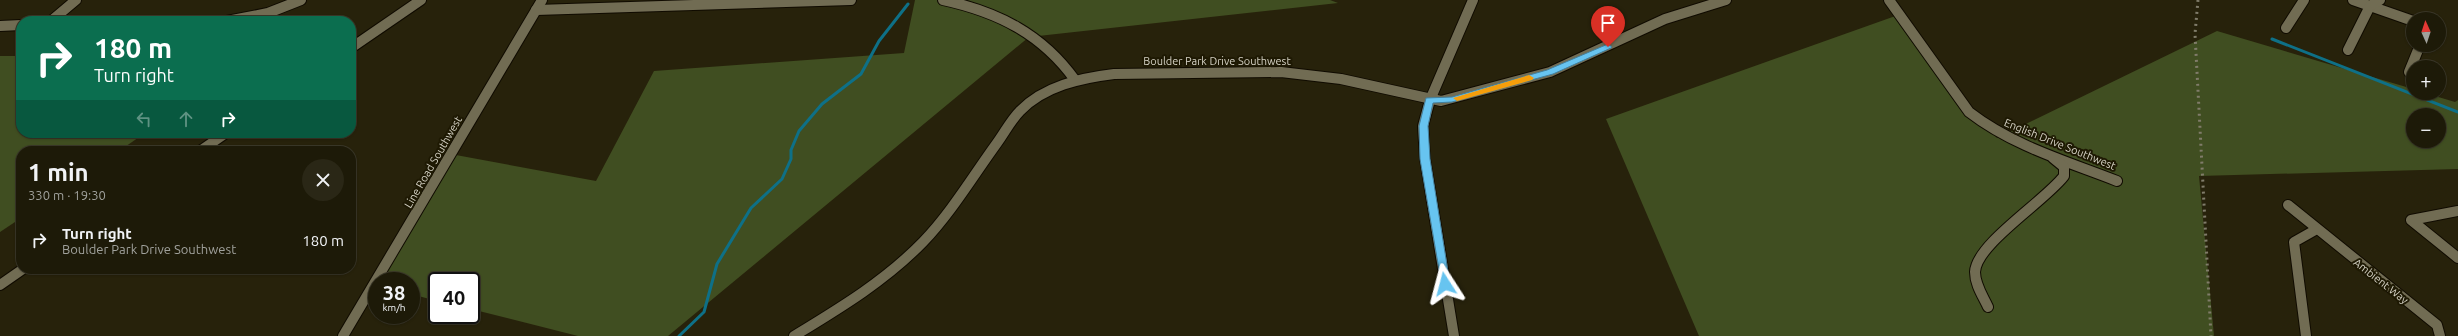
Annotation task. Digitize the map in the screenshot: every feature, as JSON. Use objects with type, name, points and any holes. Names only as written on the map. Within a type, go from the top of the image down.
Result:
[{"type":"street","points":[[57,16],[76,0]]},
{"type":"street","points":[[253,16],[268,13],[301,0]]},
{"type":"street","points":[[356,45],[421,0]]},
{"type":"street","name":"Line Road Southwest","points":[[343,336],[542,0]]},
{"type":"street","points":[[536,10],[798,3],[851,0]]},
{"type":"street","points":[[943,0],[979,8],[1014,23],[1050,52],[1075,80]]},
{"type":"street","points":[[1454,336],[1425,159],[1423,126],[1430,100],[1473,0]]},
{"type":"street","name":"Boulder Park Drive Southwest","points":[[794,336],[844,306],[900,264],[943,218],[1020,111],[1044,92],[1075,80],[1114,74],[1281,72],[1341,79],[1430,100],[1452,100],[1550,72],[1665,20],[1726,0]]},
{"type":"street","name":"English Drive Southwest","points":[[1889,0],[1969,112],[1992,129],[2117,181]]},
{"type":"street","points":[[2286,28],[2304,0]]},
{"type":"street","points":[[2353,0],[2406,19]]},
{"type":"street","points":[[2348,50],[2370,6],[2380,0]]},
{"type":"street","points":[[0,26],[16,25]]},
{"type":"street","points":[[207,146],[219,138]]},
{"type":"street","points":[[1988,307],[1977,284],[1975,268],[1979,257],[2012,225],[2043,199],[2065,175],[2065,170],[2062,164],[2045,152]]},
{"type":"street","name":"Ambient Way","points":[[2288,205],[2437,325],[2440,336]]},
{"type":"street","points":[[2458,211],[2411,220],[2458,258]]},
{"type":"street","points":[[2306,336],[2294,242],[2317,229]]},
{"type":"street","points":[[0,285],[16,274]]},
{"type":"green space","points":[[915,0],[1330,0],[1338,3],[1029,37],[668,336],[578,336],[480,311],[480,272],[428,272],[428,299],[420,296],[420,272],[378,272],[445,153],[596,181],[654,71],[904,53]]},
{"type":"green space","points":[[1901,14],[1978,119],[1997,138],[2217,31],[2406,87],[2406,100],[2446,99],[2455,102],[2458,100],[2458,169],[2199,176],[2214,336],[1699,336],[1606,119]]},
{"type":"green space","points":[[0,56],[16,56],[16,138],[138,138],[126,146],[16,146],[16,221],[0,232]]},
{"type":"waterway","points":[[679,336],[704,312],[717,264],[751,208],[782,179],[791,159],[791,150],[799,131],[822,104],[861,74],[879,41],[908,4]]},
{"type":"waterway","points":[[2272,39],[2458,112]]},
{"type":"railway","points":[[2198,0],[2195,34],[2211,336]]},
{"type":"slow traffic","points":[[1457,98],[1529,78]]},
{"type":"route","points":[[1445,284],[1425,159],[1423,126],[1430,100],[1452,100],[1550,72],[1608,47]]}]
